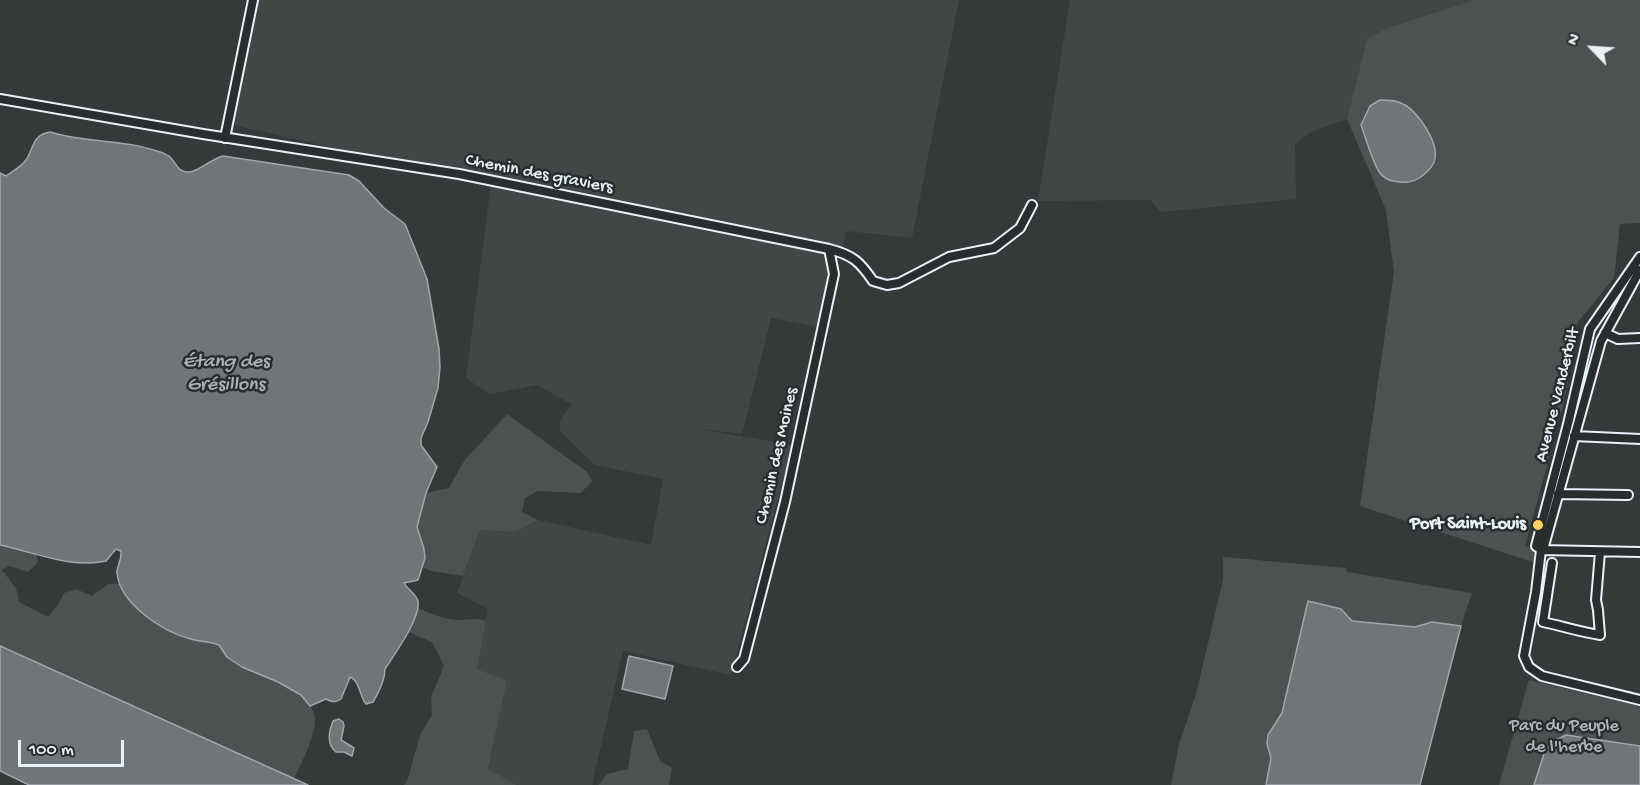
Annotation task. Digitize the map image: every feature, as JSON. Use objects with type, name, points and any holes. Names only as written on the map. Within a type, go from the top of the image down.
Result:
[{"type":"street","points":[[225,138],[253,0]]},
{"type":"street","name":"Chemin des graviers","points":[[0,99],[225,138],[459,174],[829,249],[842,252],[860,261],[873,281],[887,285],[900,283],[949,257],[994,248],[1020,228],[1032,205]]},
{"type":"street","name":"Chemin des Moines","points":[[737,667],[744,659],[784,502],[834,274],[829,249]]},
{"type":"street","name":"Avenue Vanderbilt","points":[[1541,550],[1536,546],[1566,434],[1590,329],[1640,257]]},
{"type":"street","name":"Avenue Vanderbilt","points":[[1640,270],[1605,333],[1574,436],[1541,550],[1524,656],[1529,667],[1542,676],[1640,700]]},
{"type":"street","points":[[1605,333],[1618,339],[1640,338]]},
{"type":"street","points":[[1574,436],[1640,439]]},
{"type":"street","points":[[1558,494],[1628,495]]},
{"type":"street","points":[[1541,550],[1640,552]]},
{"type":"street","points":[[1552,563],[1543,622],[1572,631],[1600,635],[1596,600],[1600,552]]},
{"type":"street","points":[[1536,592],[1547,594]]},
{"type":"shaded area","points":[[259,0],[959,0],[912,238],[846,231],[841,257],[833,255],[819,327],[771,318],[742,434],[694,428],[792,445],[731,675],[623,651],[592,785],[517,785],[488,770],[507,681],[476,669],[488,609],[457,593],[480,530],[516,532],[538,520],[651,545],[663,479],[595,465],[560,431],[560,421],[571,404],[537,385],[489,394],[466,378],[491,184],[234,125]]},
{"type":"shaded area","points":[[1070,0],[1474,0],[1387,28],[1367,39],[1347,119],[1313,131],[1295,144],[1296,199],[1161,212],[1150,200],[1038,201]]},
{"type":"green space","points":[[1474,0],[1640,0],[1640,223],[1620,224],[1614,278],[1577,323],[1574,354],[1562,410],[1551,436],[1548,462],[1525,546],[1532,548],[1536,563],[1360,506],[1394,272],[1386,210],[1347,119],[1367,39],[1387,28]]},
{"type":"green space","points":[[507,414],[587,472],[592,481],[581,493],[538,491],[525,498],[522,512],[538,520],[516,532],[480,530],[463,576],[431,571],[422,567],[423,549],[417,525],[426,493],[449,488],[464,461]]},
{"type":"green space","points":[[0,545],[36,552],[38,562],[28,572],[9,566],[2,570],[16,588],[19,602],[48,617],[64,593],[76,589],[92,596],[108,584],[120,584],[133,603],[159,625],[191,639],[219,645],[236,663],[279,683],[305,699],[313,710],[315,722],[307,751],[294,779],[0,646]]},
{"type":"green space","points":[[1223,557],[1346,568],[1347,572],[1472,593],[1461,626],[1432,622],[1415,627],[1352,621],[1341,609],[1308,601],[1282,713],[1268,735],[1267,744],[1271,758],[1266,785],[1171,785],[1179,744],[1196,694],[1223,580]]},
{"type":"green space","points":[[418,608],[450,619],[486,621],[477,669],[507,681],[488,769],[517,785],[404,785],[420,735],[432,715],[431,697],[444,666],[432,642],[408,632]]},
{"type":"green space","name":"Parc du Peuple de l'herbe","points":[[1529,680],[1640,706],[1640,785],[1499,785]]},
{"type":"green space","points":[[647,729],[660,761],[672,768],[669,785],[598,785],[607,774],[628,769],[634,731]]},
{"type":"water","points":[[1380,100],[1403,104],[1427,129],[1434,147],[1434,162],[1429,170],[1417,179],[1406,182],[1389,180],[1382,175],[1374,163],[1361,125],[1370,106]]},
{"type":"water","name":"Étang des Grésillons","points":[[50,132],[159,151],[169,156],[182,171],[186,172],[194,171],[223,156],[349,175],[359,181],[384,208],[405,224],[427,279],[439,349],[438,388],[421,438],[421,445],[437,467],[426,493],[417,527],[425,558],[418,580],[404,583],[417,598],[418,608],[406,636],[385,669],[383,682],[373,702],[366,704],[356,682],[350,677],[341,699],[334,702],[326,699],[310,706],[301,695],[278,682],[242,667],[227,657],[219,645],[194,640],[156,623],[134,606],[120,584],[117,571],[121,551],[116,549],[106,561],[80,563],[53,559],[0,545],[0,173],[6,176],[19,167],[26,160],[37,139]]},
{"type":"water","points":[[1308,601],[1341,609],[1352,621],[1415,627],[1432,622],[1461,626],[1420,785],[1266,785],[1271,758],[1267,744],[1268,735],[1282,713]]},
{"type":"water","points":[[0,646],[308,785],[29,785],[0,771]]},
{"type":"water","points":[[629,656],[673,666],[665,699],[622,689]]},
{"type":"water","points":[[339,719],[344,726],[341,740],[354,748],[352,756],[344,752],[336,752],[331,745],[329,737],[333,721]]},
{"type":"water","points":[[1566,735],[1640,746],[1640,785],[1534,785],[1544,754],[1552,742]]},
{"type":"place","name":"Port Saint-Louis","points":[[1538,525]]}]
